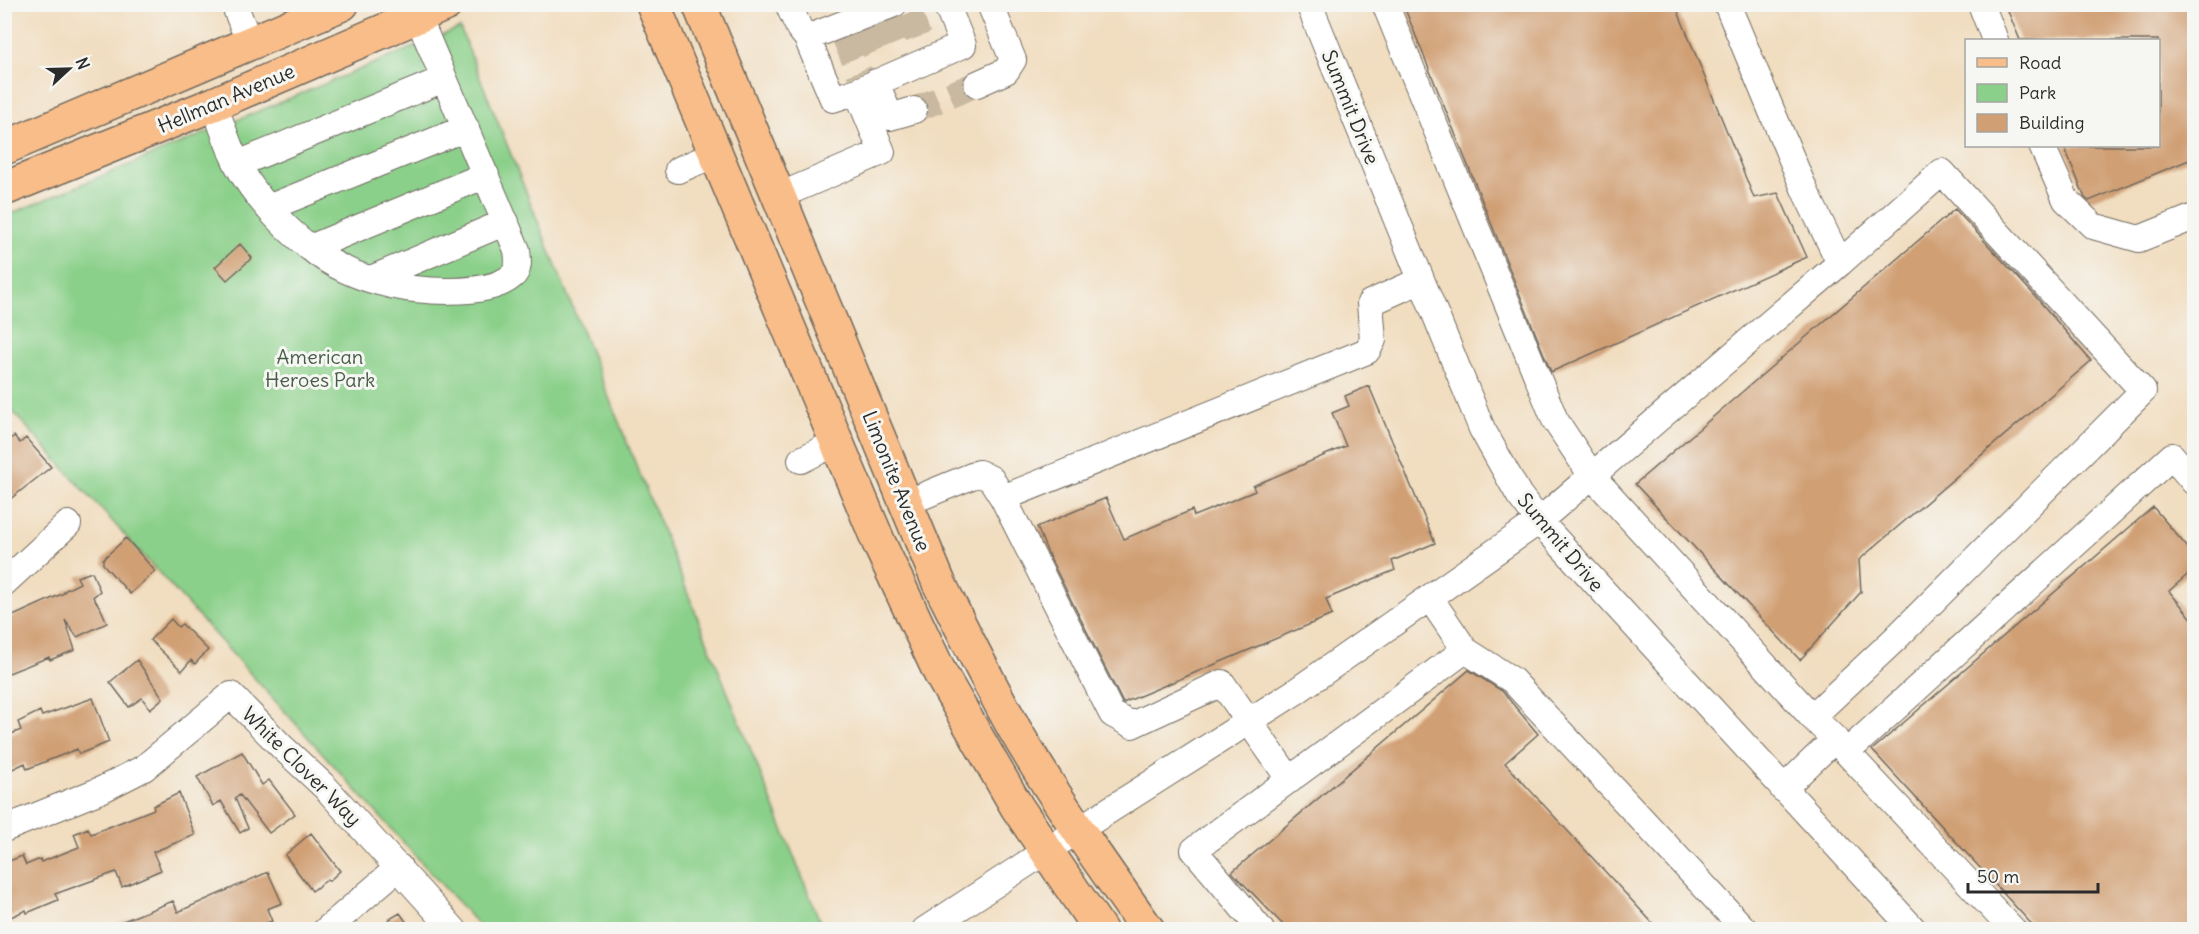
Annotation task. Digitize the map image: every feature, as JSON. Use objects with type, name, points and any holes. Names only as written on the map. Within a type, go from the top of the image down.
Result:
[{"type":"main road","name":"Hellman Avenue","points":[[4,148],[342,4]]},
{"type":"main road","name":"Limonite Avenue","points":[[654,4],[879,543],[940,673],[1017,807],[1100,930]]},
{"type":"main road","name":"Limonite Avenue","points":[[699,4],[939,583],[1016,732],[1078,830],[1148,930]]},
{"type":"main road","name":"Hellman Avenue","points":[[4,189],[214,104],[432,11]]},
{"type":"main road","points":[[837,442],[864,480],[881,499],[892,505],[906,503]]},
{"type":"street","points":[[234,4],[250,44]]},
{"type":"street","points":[[788,4],[799,28],[807,38],[833,99],[888,71],[963,45],[953,7]]},
{"type":"street","points":[[976,84],[1006,71],[1013,60],[990,4]]},
{"type":"street","name":"Summit Drive","points":[[1309,4],[1482,429],[1519,495],[1539,521],[1914,930]]},
{"type":"street","points":[[1385,4],[1555,420],[1592,476],[1812,717],[2013,930]]},
{"type":"street","points":[[1727,4],[1805,191],[1840,263]]},
{"type":"street","points":[[1981,4],[1995,39]]},
{"type":"street","points":[[214,104],[238,164],[268,208],[310,248],[347,270],[386,284],[429,291],[466,290],[494,285],[506,280],[514,275],[519,259],[506,222],[444,79],[432,11]]},
{"type":"street","points":[[807,38],[876,17]]},
{"type":"street","points":[[779,196],[882,152],[888,71]]},
{"type":"street","points":[[888,71],[890,117],[914,110]]},
{"type":"street","points":[[238,164],[444,79]]},
{"type":"street","points":[[268,208],[466,128]]},
{"type":"street","points":[[2042,147],[2066,200],[2093,226],[2139,239],[2194,217]]},
{"type":"street","points":[[678,170],[716,154]]},
{"type":"street","points":[[925,930],[1295,692],[1539,521],[1840,263],[1942,172],[2143,391],[1895,639],[1812,717]]},
{"type":"street","points":[[310,248],[486,175]]},
{"type":"street","points":[[370,279],[506,222]]},
{"type":"street","points":[[1003,498],[1367,351],[1373,340],[1370,303],[1421,280]]},
{"type":"street","points":[[801,460],[837,442]]},
{"type":"street","points":[[1783,789],[1841,746],[2172,456],[2194,482]]},
{"type":"street","points":[[906,503],[979,473],[991,479],[1003,498],[1112,714],[1132,725],[1222,683],[1290,780]]},
{"type":"street","points":[[4,583],[68,524]]},
{"type":"street","points":[[1430,598],[1465,650],[1512,680],[1745,930]]},
{"type":"street","points":[[1261,930],[1194,850],[1465,650]]},
{"type":"street","name":"White Clover Way","points":[[4,829],[103,789],[144,768],[231,694],[282,747],[326,788],[454,930]]},
{"type":"street","points":[[326,930],[399,867]]},
{"type":"green space","name":"American Heroes Park","points":[[460,28],[823,929],[482,929],[5,403],[5,216]]},
{"type":"building","points":[[1403,4],[1675,4],[1754,198],[1778,193],[1807,257],[1551,372]]},
{"type":"building","points":[[2005,4],[2194,4],[2194,158],[2089,201],[2085,198],[2064,147],[2160,147],[2160,39],[2020,39]]},
{"type":"building","points":[[1955,209],[2091,361],[1859,560],[1861,592],[1800,660],[1635,484]]},
{"type":"building","points":[[240,244],[252,258],[227,280],[215,267]]},
{"type":"building","points":[[1369,386],[1435,543],[1392,561],[1395,570],[1326,599],[1332,615],[1123,703],[1049,556],[1037,527],[1106,498],[1124,539],[1192,510],[1194,516],[1255,491],[1253,486],[1346,446],[1332,413],[1349,406],[1345,396]]},
{"type":"building","points":[[14,436],[20,443],[26,438],[51,467],[4,504],[4,444]]},
{"type":"building","points":[[2153,507],[2194,555],[2194,569],[2169,591],[2194,621],[2194,930],[2037,930],[1872,750]]},
{"type":"building","points":[[126,538],[155,571],[130,594],[103,564],[103,559]]},
{"type":"building","points":[[92,572],[100,591],[93,597],[107,623],[77,637],[65,620],[75,650],[50,660],[49,657],[4,675],[4,620],[64,593],[80,583],[77,577]]},
{"type":"building","points":[[171,619],[178,627],[182,624],[208,650],[195,664],[191,660],[182,671],[150,640]]},
{"type":"building","points":[[137,660],[163,698],[150,709],[142,698],[129,707],[110,682]]},
{"type":"building","points":[[1469,670],[1502,691],[1538,734],[1505,763],[1659,930],[1288,930],[1232,872]]},
{"type":"building","points":[[93,698],[109,742],[79,754],[77,749],[27,769],[25,763],[4,773],[4,737],[21,730],[18,722],[40,711],[42,716]]},
{"type":"building","points":[[242,752],[262,785],[269,780],[295,814],[269,833],[240,795],[235,798],[248,828],[240,833],[221,801],[213,806],[197,777]]},
{"type":"building","points":[[179,793],[195,835],[153,852],[161,870],[122,887],[116,872],[55,894],[58,900],[4,920],[4,863],[22,856],[26,865],[40,859],[41,862],[79,847],[74,834],[88,828],[91,834],[154,809],[153,806]]},
{"type":"building","points":[[311,833],[340,871],[312,891],[285,855]]},
{"type":"building","points":[[268,872],[282,903],[267,909],[272,921],[255,928],[254,925],[241,930],[101,930],[173,901],[178,912]]},
{"type":"building","points":[[400,913],[412,930],[394,930],[388,920]]},
{"type":"tunnel","points":[[909,13],[922,47]]},
{"type":"tunnel","points":[[885,20],[899,54]]},
{"type":"tunnel","points":[[865,28],[880,63]]},
{"type":"tunnel","points":[[844,35],[860,74]]},
{"type":"tunnel","points":[[914,110],[977,84]]}]
